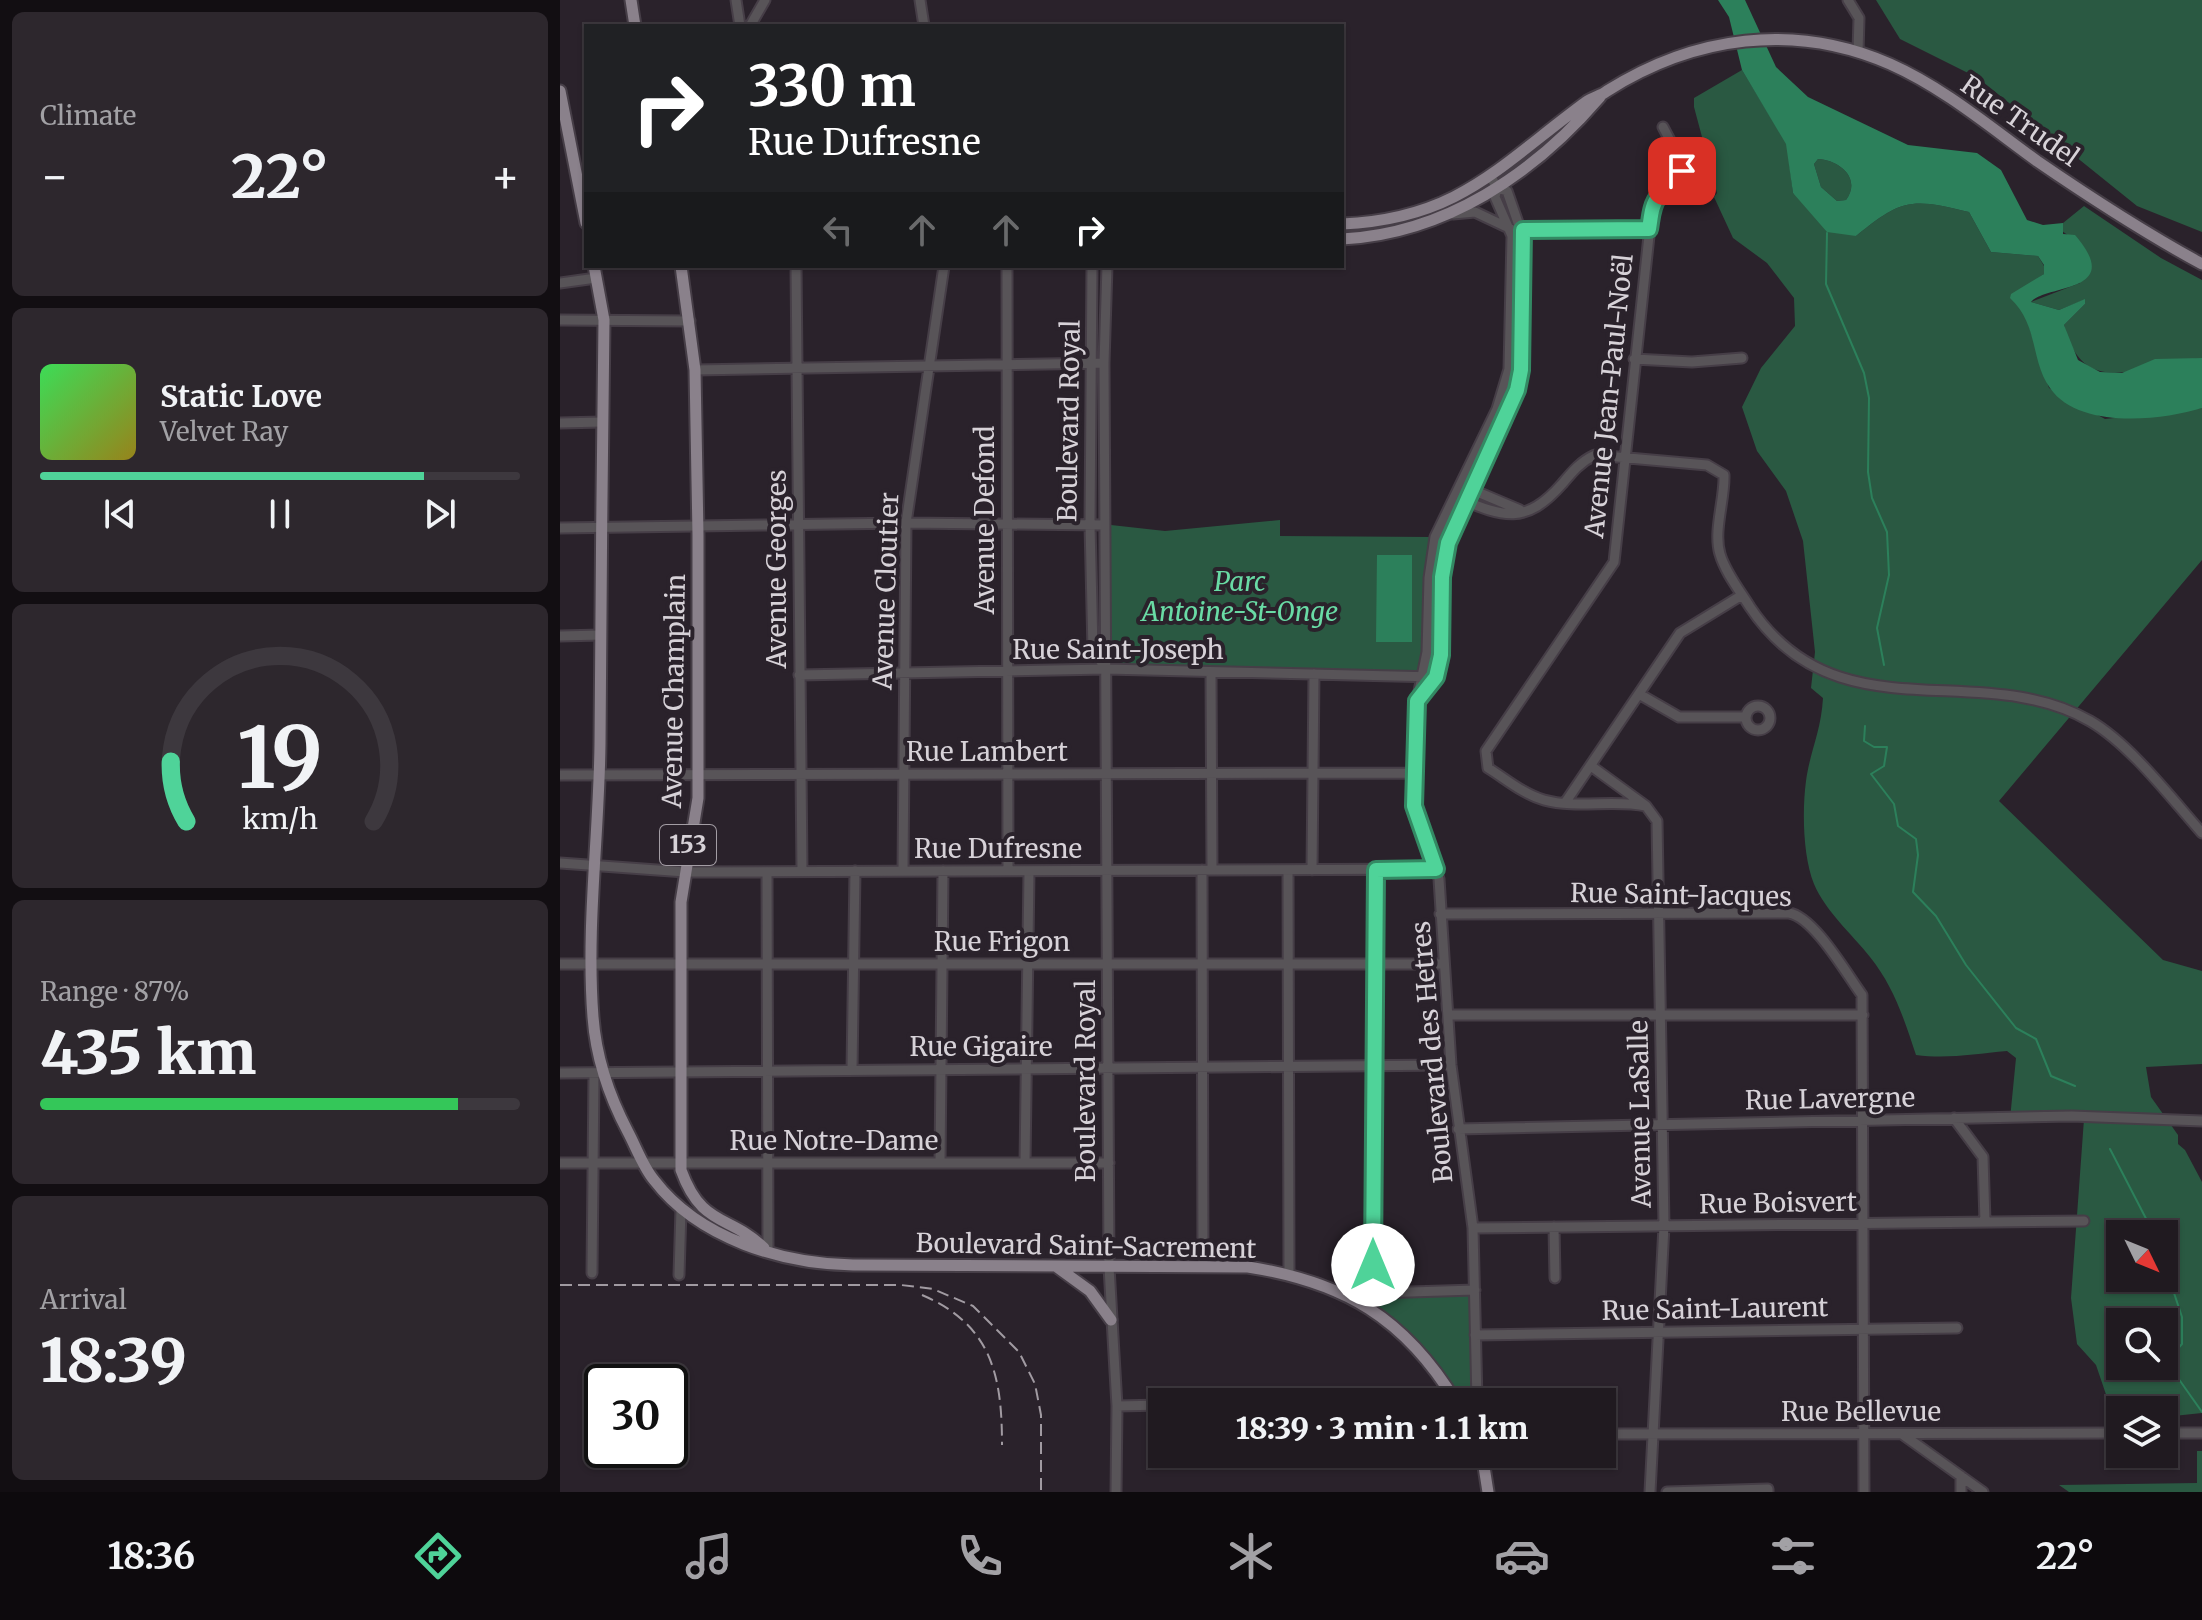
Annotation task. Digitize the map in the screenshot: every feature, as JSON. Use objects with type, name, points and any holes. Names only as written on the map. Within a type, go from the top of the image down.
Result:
[{"type":"main road","points":[[631,0],[635,24]]},
{"type":"main road","name":"Rue Trudel","points":[[1494,182],[1544,152],[1603,95],[1642,69],[1693,49],[1752,40],[1801,41],[1858,52],[1925,83],[2111,210],[2202,264]]},
{"type":"main road","points":[[560,91],[566,141],[584,215]]},
{"type":"main road","points":[[1344,239],[1400,232],[1453,214],[1494,182]]},
{"type":"main road","points":[[1344,224],[1397,218],[1494,182]]},
{"type":"main road","name":"Avenue Champlain","points":[[681,268],[695,370],[698,528],[696,817],[688,843],[681,902],[682,1163]]},
{"type":"main road","name":"153","points":[[595,272],[604,320],[600,775],[591,964],[593,1020],[598,1072],[645,1163]]},
{"type":"main road","name":"Boulevard Saint-Sacrement","points":[[645,1163],[653,1179],[681,1209],[746,1247],[766,1249]]},
{"type":"main road","name":"Boulevard Saint-Sacrement","points":[[682,1163],[681,1170],[688,1190],[703,1209],[766,1249],[800,1261],[837,1265],[1248,1267],[1289,1273],[1345,1294],[1371,1299],[1410,1339],[1446,1388]]},
{"type":"main road","points":[[1057,1266],[1090,1291],[1111,1320]]},
{"type":"main road","points":[[1484,1468],[1488,1492]]},
{"type":"street","points":[[736,0],[740,24]]},
{"type":"street","points":[[751,24],[765,0]]},
{"type":"street","points":[[920,0],[924,24]]},
{"type":"street","points":[[1848,0],[1859,18],[1858,52]]},
{"type":"street","name":"Avenue Jean-Paul-Noël","points":[[1646,806],[1628,802],[1565,803],[1525,793],[1488,768],[1486,751],[1614,562],[1652,208],[1659,195],[1681,179],[1673,146],[1663,127]]},
{"type":"street","points":[[1417,701],[1436,677],[1441,655],[1442,577],[1448,543],[1510,410],[1521,370],[1523,230],[1507,191],[1494,182]]},
{"type":"street","name":"Boulevard des Hetres","points":[[1477,1388],[1473,1228],[1451,1065],[1436,869],[1414,806],[1414,773],[1417,701],[1423,676],[1431,556],[1460,484],[1497,409],[1509,369],[1511,229],[1495,197],[1494,182]]},
{"type":"street","points":[[1453,214],[1475,212],[1511,229]]},
{"type":"street","points":[[1523,230],[1649,229]]},
{"type":"street","name":"Avenue Georges","points":[[796,268],[802,871]]},
{"type":"street","name":"Avenue Cloutier","points":[[903,871],[906,523],[944,268]]},
{"type":"street","name":"Avenue Defond","points":[[1007,268],[1008,871]]},
{"type":"street","name":"Boulevard Royal","points":[[1092,268],[1090,525],[1093,650],[1106,669]]},
{"type":"street","name":"Boulevard Royal","points":[[1107,268],[1104,363],[1109,1267],[1117,1406],[1116,1492]]},
{"type":"street","points":[[560,283],[595,272]]},
{"type":"street","points":[[560,320],[690,321]]},
{"type":"street","points":[[1634,359],[1692,362],[1742,358]]},
{"type":"street","points":[[695,370],[1104,363]]},
{"type":"street","points":[[560,423],[602,422]]},
{"type":"street","points":[[1455,497],[1498,514],[1528,512],[1543,503],[1583,460],[1595,455],[1707,465],[1724,475],[1720,555],[1742,595],[1781,643],[1815,667],[1847,681],[1888,688],[2028,700],[2091,721],[2148,774],[2202,833]]},
{"type":"street","points":[[1460,484],[1528,512]]},
{"type":"street","points":[[560,528],[799,527],[906,523],[1105,525]]},
{"type":"street","points":[[1565,803],[1680,633],[1742,595]]},
{"type":"street","points":[[560,636],[601,635]]},
{"type":"street","name":"Rue Saint-Joseph","points":[[799,675],[1106,669],[1436,677]]},
{"type":"street","points":[[1203,1267],[1202,964],[1212,773],[1211,672]]},
{"type":"street","points":[[1312,870],[1314,674]]},
{"type":"street","points":[[1639,694],[1679,717],[1746,717]]},
{"type":"street","points":[[1591,766],[1646,806]]},
{"type":"street","name":"Rue Lambert","points":[[560,775],[1414,773]]},
{"type":"street","name":"Avenue LaSalle","points":[[1646,806],[1657,821],[1664,1226],[1650,1492]]},
{"type":"street","name":"Rue Dufresne","points":[[560,863],[597,863],[685,872],[1436,869]]},
{"type":"street","points":[[1288,870],[1289,1273]]},
{"type":"street","points":[[1376,870],[1371,1299],[1475,1290]]},
{"type":"street","points":[[852,1070],[855,871]]},
{"type":"street","points":[[940,1163],[943,871]]},
{"type":"street","points":[[1025,1163],[1029,871]]},
{"type":"street","points":[[766,1249],[767,872]]},
{"type":"street","name":"Rue Saint-Jacques","points":[[1440,914],[1799,915],[1862,995],[1863,1015]]},
{"type":"street","name":"Rue Frigon","points":[[560,964],[1443,964]]},
{"type":"street","points":[[1448,1015],[1863,1015],[1864,1492]]},
{"type":"street","name":"Rue Gigaire","points":[[560,1073],[1451,1065]]},
{"type":"street","points":[[592,1273],[591,1163],[598,1072]]},
{"type":"street","name":"Rue Lavergne","points":[[1458,1129],[2072,1116],[2202,1121]]},
{"type":"street","points":[[1954,1118],[1983,1157],[1985,1222]]},
{"type":"street","name":"Rue Notre-Dame","points":[[560,1163],[1109,1163]]},
{"type":"street","points":[[679,1275],[681,1209]]},
{"type":"street","name":"Rue Boisvert","points":[[1473,1228],[2084,1221]]},
{"type":"street","points":[[1554,1227],[1555,1278]]},
{"type":"street","name":"Rue Saint-Laurent","points":[[1475,1335],[1957,1328]]},
{"type":"street","points":[[1117,1406],[1148,1405]]},
{"type":"street","name":"Rue Bellevue","points":[[1616,1434],[2106,1433]]},
{"type":"street","points":[[2178,1433],[2202,1433]]},
{"type":"street","points":[[1902,1434],[1983,1492]]},
{"type":"street","points":[[1961,1476],[1961,1492]]},
{"type":"street","points":[[1667,1492],[1768,1491]]},
{"type":"green space","points":[[1876,0],[2202,0],[2202,232],[2137,206],[1978,78],[1900,39]]},
{"type":"green space","points":[[1742,70],[1787,144],[1793,193],[1856,236],[1897,208],[1908,204],[1934,204],[1969,212],[1991,252],[2038,256],[2044,266],[2044,274],[2011,298],[2024,311],[2049,388],[2105,419],[2202,408],[2202,560],[1999,801],[2163,960],[2202,971],[2202,1064],[2146,1067],[2151,1097],[2178,1135],[2178,1144],[2185,1150],[2202,1182],[2202,1413],[2178,1416],[2178,1396],[2107,1396],[2096,1365],[2077,1344],[2071,1298],[2084,1119],[2010,1119],[2016,1058],[2007,1051],[1950,1056],[1916,1055],[1886,980],[1832,913],[1814,884],[1804,834],[1804,806],[1823,698],[1811,688],[1815,652],[1803,541],[1786,491],[1757,451],[1742,407],[1761,368],[1795,326],[1794,298],[1767,263],[1733,238],[1714,197],[1717,193],[1694,98]]},
{"type":"green space","points":[[1818,159],[1833,163],[1846,172],[1851,184],[1846,200],[1837,201],[1821,187],[1814,164]]},
{"type":"green space","points":[[2084,206],[2161,258],[2202,280],[2202,358],[2118,373],[2101,371],[2086,364],[2073,349],[2064,325],[2085,304],[2084,300],[2059,310],[2031,302],[2080,283],[2069,236],[2062,231],[2063,223]]},
{"type":"green space","name":"Parc Antoine-St-Onge","points":[[1280,520],[1280,536],[1432,537],[1423,676],[1106,669],[1102,524],[1165,531]]},
{"type":"green space","points":[[1475,1290],[1476,1388],[1443,1388],[1369,1305],[1373,1293]]},
{"type":"green space","points":[[2197,1451],[2202,1451],[2202,1492],[2069,1492],[2059,1485],[2197,1483]]},
{"type":"shaded area","points":[[1718,0],[1745,0],[1776,67],[1808,97],[1908,145],[1977,153],[2001,170],[2027,220],[2043,225],[2063,223],[2063,234],[2075,235],[2088,254],[2092,268],[2087,277],[2078,284],[2039,296],[2031,302],[2059,310],[2085,299],[2085,304],[2064,325],[2078,360],[2100,372],[2122,373],[2155,359],[2202,358],[2202,408],[2164,416],[2121,418],[2099,416],[2063,401],[2044,377],[2026,320],[2010,298],[2011,294],[2044,274],[2044,265],[2038,256],[1991,252],[1969,212],[1934,204],[1908,204],[1885,214],[1856,236],[1827,232],[1793,193],[1786,144],[1742,70],[1729,17]],"holes":[[[1818,159],[1840,167],[1850,178],[1850,192],[1846,200],[1837,201],[1821,187],[1814,164]]]},
{"type":"shaded area","points":[[1377,555],[1412,555],[1412,642],[1376,642]]},
{"type":"waterway","points":[[1827,233],[1826,284],[1864,373],[1869,398],[1868,472],[1872,498],[1887,532],[1889,575],[1877,628],[1884,665]]},
{"type":"waterway","points":[[1865,726],[1864,741],[1874,747],[1887,747],[1884,766],[1871,774],[1894,804],[1898,826],[1916,839],[1918,855],[1913,892],[1936,916],[1966,965],[2016,1028],[2036,1039],[2051,1076],[2075,1086]]},
{"type":"waterway","points":[[2110,1149],[2147,1220]]},
{"type":"waterway","points":[[2174,1292],[2182,1317],[2182,1344],[2172,1355],[2178,1378],[2202,1412]]},
{"type":"railway","points":[[560,1285],[901,1285],[933,1289],[973,1306],[1019,1352],[1035,1384],[1041,1415],[1041,1492]]},
{"type":"railway","points":[[922,1295],[946,1307],[964,1321],[988,1355],[999,1397],[1002,1445]]},
{"type":"route","points":[[1373,1265],[1376,870],[1436,869],[1414,806],[1417,701],[1428,691],[1436,677],[1441,655],[1442,577],[1448,543],[1517,390],[1521,370],[1523,230],[1649,229],[1652,208],[1659,195],[1677,184],[1682,171]]}]
